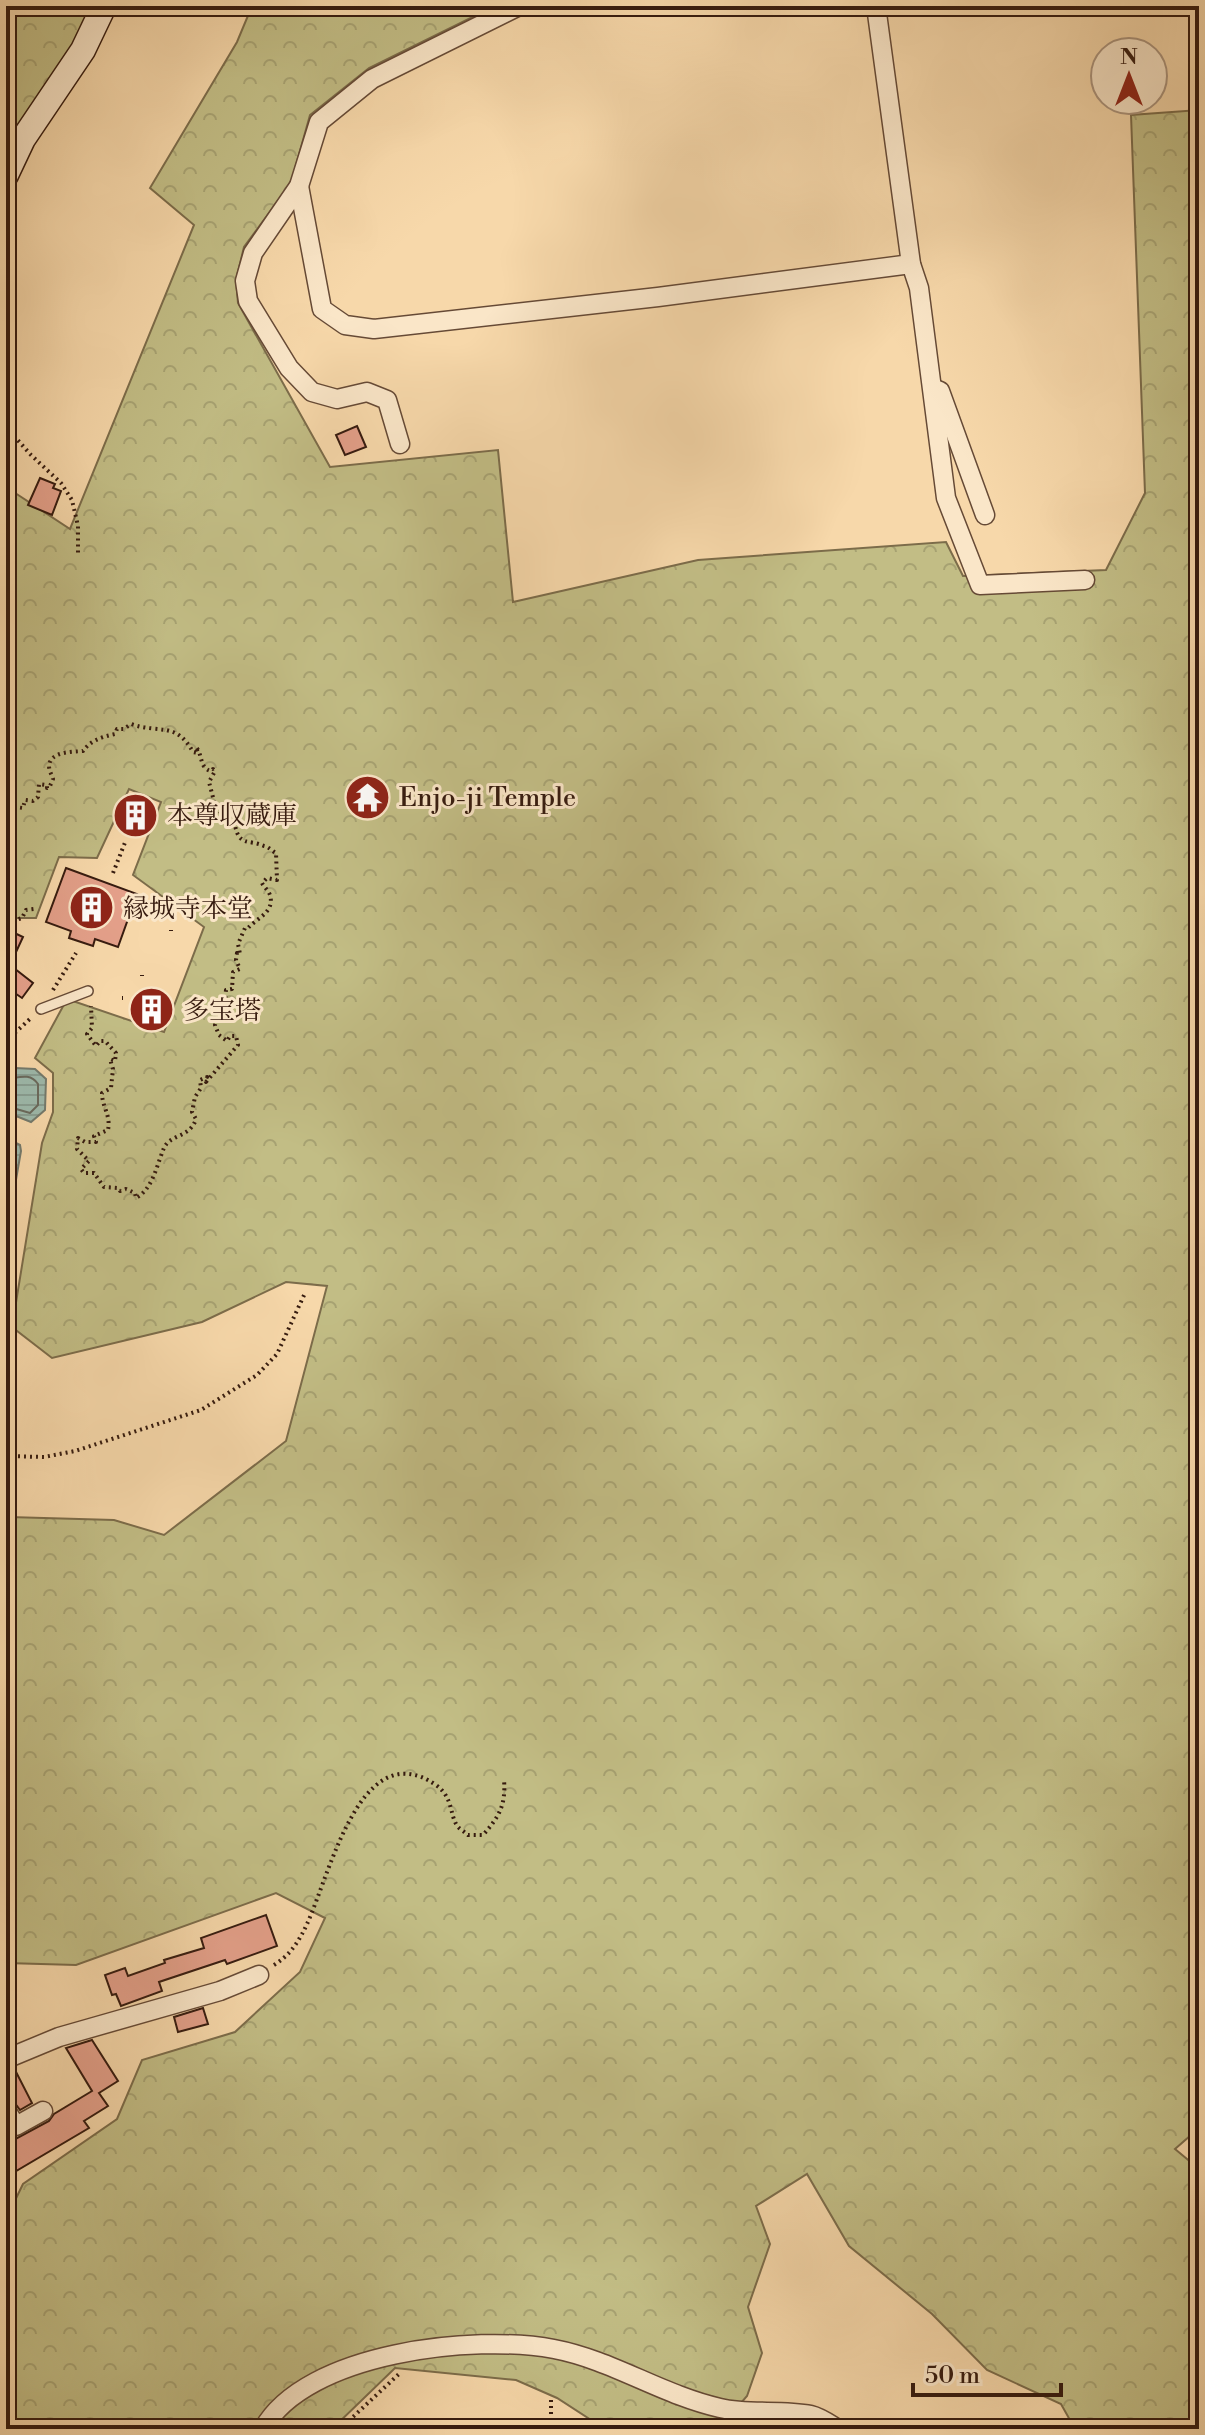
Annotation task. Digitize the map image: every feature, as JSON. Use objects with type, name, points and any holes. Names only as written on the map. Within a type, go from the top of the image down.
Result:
[{"type":"main road","points":[[6,175],[23,139],[83,50],[104,6]]},
{"type":"street","points":[[400,444],[387,400],[367,392],[337,399],[312,392],[289,368],[248,301],[245,281],[253,253],[299,186],[319,122],[372,79],[519,6]]},
{"type":"street","points":[[876,6],[911,264],[919,288],[946,498],[980,585],[1085,580]]},
{"type":"street","points":[[299,186],[322,309],[345,325],[374,329],[911,264]]},
{"type":"street","points":[[931,387],[940,391],[985,515]]},
{"type":"street","points":[[6,2059],[59,2037],[220,1991],[259,1975]]},
{"type":"street","points":[[6,2110],[16,2126],[43,2111]]},
{"type":"street","points":[[263,2429],[269,2418],[302,2389],[359,2362],[405,2351],[491,2344],[554,2349],[609,2365],[676,2396],[723,2409],[813,2415],[838,2429]]},
{"type":"lane","points":[[41,1009],[88,991]]},
{"type":"path","points":[[6,427],[61,483],[72,500],[78,526],[78,553]]},
{"type":"path","points":[[6,791],[15,807],[23,808],[25,800],[33,801],[38,797],[39,784],[47,785],[47,788],[50,786],[53,779],[50,761],[62,751],[83,751],[86,745],[131,724],[178,732],[193,752],[198,753],[196,747],[199,750],[206,770],[215,771],[209,782],[214,802],[230,825],[235,825],[239,838],[262,844],[276,853],[277,880],[267,878],[262,883],[270,895],[268,912],[245,928],[238,944],[240,954],[237,953],[236,960],[240,969],[233,972],[232,989],[226,990],[215,1025],[219,1035],[227,1041],[230,1036],[236,1036],[238,1045],[206,1082],[207,1077],[200,1080],[201,1088],[195,1097],[192,1112],[196,1119],[194,1126],[189,1132],[168,1142],[141,1197],[136,1198],[131,1190],[104,1187],[94,1173],[84,1173],[81,1169],[89,1161],[79,1152],[77,1140],[96,1142],[94,1136],[108,1130],[109,1113],[102,1093],[111,1088],[113,1069],[110,1059],[115,1061],[116,1053],[105,1041],[100,1041],[96,1046],[87,1034],[92,1028],[91,1006]]},
{"type":"path","points":[[113,873],[126,840]]},
{"type":"path","points":[[6,915],[12,915],[13,921],[22,918],[26,910],[34,909]]},
{"type":"path","points":[[6,1041],[41,1009],[76,953]]},
{"type":"path","points":[[6,1456],[44,1457],[75,1451],[201,1410],[257,1375],[277,1354],[305,1293]]},
{"type":"path","points":[[259,1975],[287,1957],[304,1931],[341,1834],[365,1797],[384,1778],[418,1776],[438,1787],[452,1805],[457,1826],[468,1835],[483,1835],[499,1817],[506,1796],[504,1780]]},
{"type":"path","points":[[340,2429],[401,2372],[405,2351]]},
{"type":"path","points":[[551,2400],[551,2429]]},
{"type":"green space","points":[[6,6],[95,6],[77,44],[6,143]]},
{"type":"green space","points":[[252,6],[495,6],[369,68],[310,115],[291,183],[244,247],[236,280],[238,303],[330,467],[498,450],[513,602],[698,560],[946,542],[963,576],[1106,570],[1145,493],[1131,116],[1169,116],[1169,112],[1199,110],[1199,2128],[1175,2149],[1199,2169],[1199,2429],[1075,2429],[1061,2404],[987,2370],[932,2314],[849,2246],[807,2174],[756,2206],[770,2244],[748,2307],[762,2353],[747,2396],[728,2418],[811,2429],[605,2429],[557,2398],[516,2380],[395,2368],[332,2429],[6,2429],[6,2219],[23,2184],[117,2119],[142,2060],[235,2032],[300,1972],[325,1918],[276,1893],[76,1965],[6,1963],[6,1521],[9,1517],[114,1520],[164,1535],[286,1441],[327,1286],[286,1282],[202,1322],[52,1358],[12,1327],[42,1143],[53,1112],[53,1073],[35,1058],[67,999],[164,1032],[204,927],[133,875],[161,802],[129,789],[97,858],[59,857],[36,918],[6,918],[6,487],[70,529],[194,225],[150,188],[237,42]]},
{"type":"water","points":[[15,1068],[35,1069],[46,1079],[45,1110],[31,1122],[6,1112],[6,1076]]},
{"type":"water","points":[[6,1138],[20,1145],[21,1151],[6,1237]]},
{"type":"building","points":[[357,426],[366,447],[345,455],[336,435]]},
{"type":"building","points":[[40,478],[55,484],[53,488],[61,491],[52,515],[28,505]]},
{"type":"building","name":"本尊収蔵庫","points":[[131,802],[148,809],[141,828],[123,822]]},
{"type":"building","name":"縁城寺本堂","points":[[66,868],[137,894],[118,947],[95,939],[93,946],[69,938],[71,931],[46,922]]},
{"type":"building","points":[[6,929],[23,937],[10,965],[33,983],[22,998],[6,987]]},
{"type":"building","name":"多宝塔","points":[[145,995],[165,1002],[158,1024],[138,1017]]},
{"type":"building","points":[[266,1915],[277,1946],[227,1964],[225,1960],[159,1982],[162,1991],[121,2006],[116,1994],[112,1995],[105,1975],[125,1968],[128,1976],[165,1963],[164,1960],[204,1948],[201,1938]]},
{"type":"building","points":[[203,2008],[208,2024],[178,2032],[174,2017]]},
{"type":"building","points":[[92,2040],[118,2081],[99,2093],[108,2106],[84,2121],[89,2128],[6,2177],[6,2144],[49,2121],[54,2114],[92,2091],[66,2048]]},
{"type":"building","points":[[14,2068],[32,2103],[20,2110],[6,2091],[6,2071]]},
{"type":"place","name":"Enjo-ji Temple","points":[[368,797]]},
{"type":"place","name":"本尊収蔵庫","points":[[136,815]]},
{"type":"place","name":"縁城寺本堂","points":[[92,908]]},
{"type":"place","name":"多宝塔","points":[[152,1010]]}]
